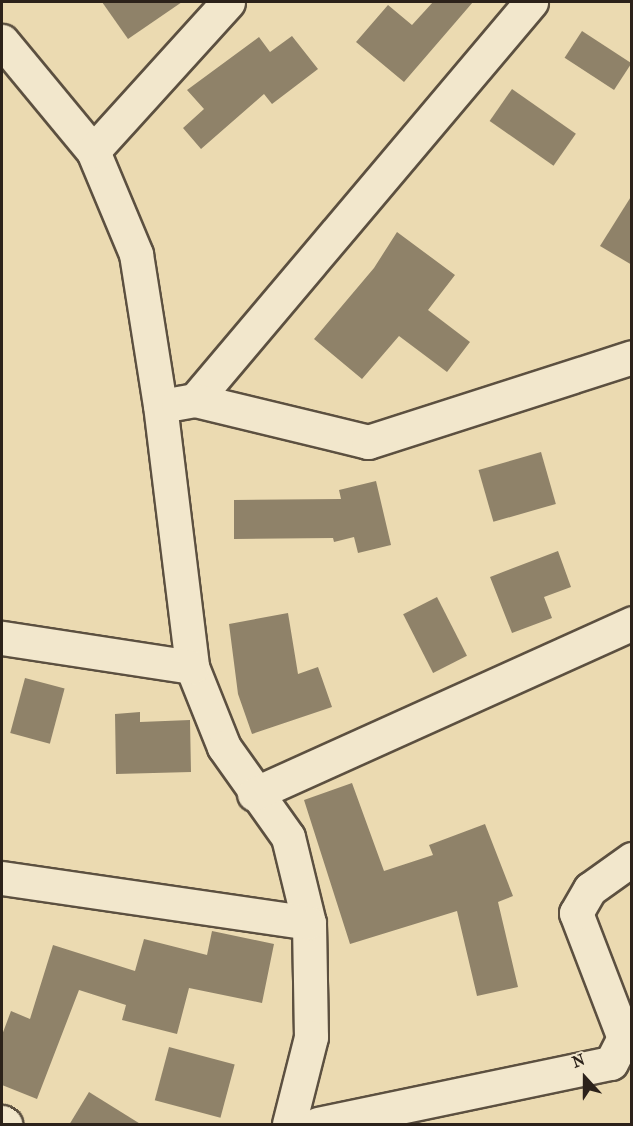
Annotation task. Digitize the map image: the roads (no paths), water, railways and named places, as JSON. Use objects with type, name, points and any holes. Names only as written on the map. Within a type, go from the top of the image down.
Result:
[{"type":"street","points":[[93,151],[228,2]]},
{"type":"street","points":[[195,400],[531,2]]},
{"type":"street","points":[[2,41],[93,151],[136,254],[160,405],[192,667],[224,747],[254,794],[288,837],[309,922],[311,1037],[289,1125]]},
{"type":"street","points":[[160,405],[195,400],[368,442],[632,357]]},
{"type":"street","points":[[254,794],[632,623]]},
{"type":"street","points":[[2,638],[192,667]]},
{"type":"street","points":[[318,1125],[612,1063],[624,1038],[576,913],[590,889],[632,859]]},
{"type":"street","points":[[2,878],[309,922]]}]
